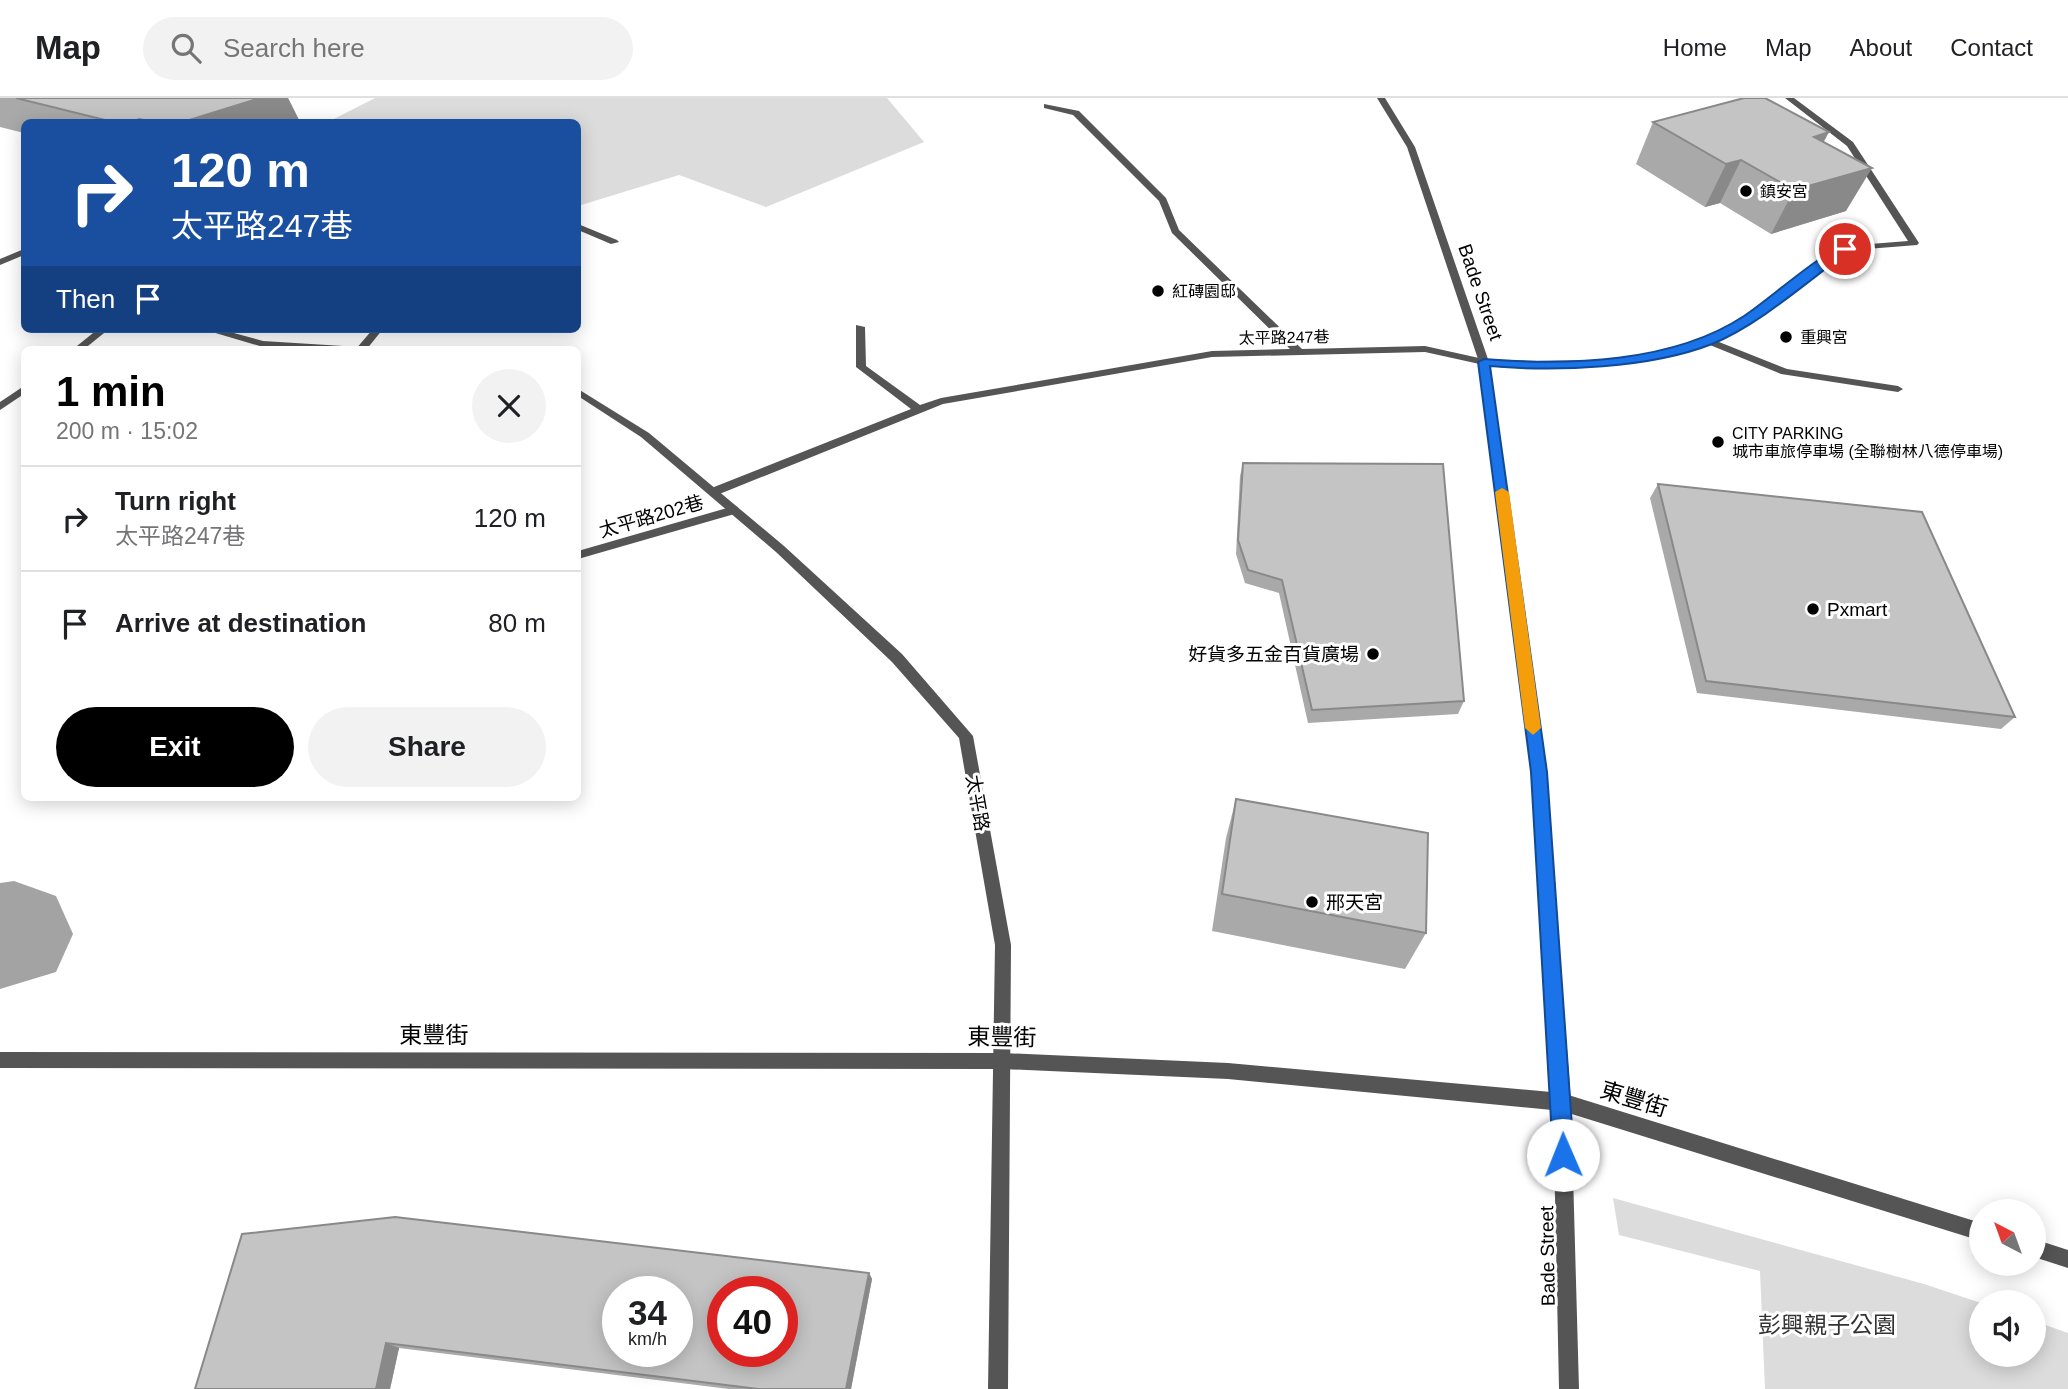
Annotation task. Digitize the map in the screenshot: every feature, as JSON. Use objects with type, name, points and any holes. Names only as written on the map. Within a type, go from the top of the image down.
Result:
[{"type":"street","name":"Bade Street","points":[[1381,98],[1411,147],[1484,362],[1539,772],[1562,1102],[1569,1389]]},
{"type":"street","name":"太平路247巷","points":[[713,492],[941,401],[1212,354],[1424,349],[1484,362],[1525,366],[1656,357],[1709,341],[1747,319],[1845,249],[1914,243],[1850,144],[1789,98]]},
{"type":"street","points":[[1047,106],[1076,113],[1163,200],[1175,231],[1299,352]]},
{"type":"street","points":[[581,228],[614,242]]},
{"type":"street","points":[[0,262],[21,253]]},
{"type":"street","points":[[860,327],[861,367],[919,411]]},
{"type":"street","points":[[82,346],[99,333]]},
{"type":"street","points":[[222,333],[263,344],[295,346]]},
{"type":"street","points":[[1709,341],[1786,372],[1898,389]]},
{"type":"street","points":[[0,407],[21,391]]},
{"type":"street","name":"太平路","points":[[581,394],[645,435],[713,492],[897,658],[966,736],[1003,944],[998,1389]]},
{"type":"street","name":"太平路202巷","points":[[581,554],[733,510]]},
{"type":"street","name":"東豐街","points":[[0,1060],[607,1058],[1002,1061],[1227,1071],[1562,1102],[1969,1228]]},
{"type":"street","points":[[2046,1252],[2068,1259]]},
{"type":"green space","points":[[375,98],[887,98],[924,142],[766,207],[679,175],[581,205],[581,119],[334,119]]},
{"type":"green space","name":"彭興親子公園","points":[[1613,1198],[1924,1284],[1969,1299],[1969,1367],[2046,1367],[2046,1325],[2068,1333],[2068,1389],[1765,1389],[1760,1271],[1619,1235]]},
{"type":"building","points":[[16,98],[260,98],[193,119],[101,119]]},
{"type":"building","points":[[1744,98],[1765,98],[1829,132],[1814,137],[1872,168],[1794,190],[1741,160],[1726,164],[1653,122]]},
{"type":"building","name":"好貨多五金百貨廣場","points":[[1243,463],[1443,464],[1464,701],[1312,710],[1282,580],[1248,570],[1238,540]]},
{"type":"building","name":"Pxmart","points":[[1658,484],[1922,512],[2015,717],[1706,681]]},
{"type":"building","points":[[1236,799],[1428,833],[1426,933],[1222,894]]},
{"type":"building","points":[[395,1217],[869,1273],[846,1389],[758,1389],[386,1343],[376,1389],[195,1389],[242,1234]]},
{"type":"waterway","points":[[0,936],[14,934]]},
{"type":"slow traffic","points":[[1502,492],[1533,728]]},
{"type":"place","name":"鎮安宮","points":[[1746,191]]},
{"type":"place","name":"紅磚園邸","points":[[1158,291]]},
{"type":"place","name":"重興宮","points":[[1786,337]]},
{"type":"place","name":"CITY PARKING 城市車旅停車場 (全聯樹林八德停車場)","points":[[1718,442]]},
{"type":"place","name":"Pxmart","points":[[1813,609]]},
{"type":"place","name":"好貨多五金百貨廣場","points":[[1373,654]]},
{"type":"place","name":"邢天宮","points":[[1312,902]]},
{"type":"route","points":[[1563,1155],[1561,1077],[1539,772],[1484,362],[1525,366],[1656,357],[1709,341],[1747,319],[1845,249]]}]
